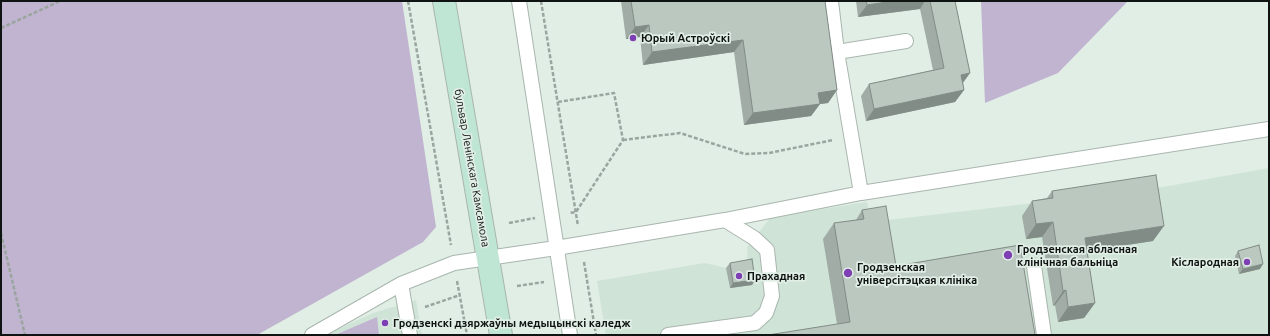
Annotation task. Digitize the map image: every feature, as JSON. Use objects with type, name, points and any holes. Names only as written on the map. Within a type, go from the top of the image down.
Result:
[{"type":"street","name":"бульвар Ленінскага Камсамола","points":[[444,1],[501,335]]},
{"type":"lane","points":[[518,1],[570,335]]},
{"type":"lane","points":[[831,1],[861,193]]},
{"type":"lane","points":[[838,52],[906,40]]},
{"type":"lane","points":[[312,335],[401,284],[454,263],[725,220],[861,193],[1269,129]]},
{"type":"lane","points":[[668,335],[755,323],[766,313],[772,296],[767,250],[754,238],[725,220]]},
{"type":"lane","points":[[1034,266],[1044,335]]},
{"type":"lane","points":[[401,284],[410,335]]},
{"type":"path","points":[[1,28],[60,1]]},
{"type":"path","points":[[408,1],[467,335]]},
{"type":"path","points":[[541,1],[596,335]]},
{"type":"path","points":[[558,102],[614,93],[623,140],[576,212]]},
{"type":"path","points":[[623,140],[680,133],[745,154],[769,153],[852,137]]},
{"type":"path","points":[[1,233],[25,335]]},
{"type":"path","points":[[406,313],[460,295]]},
{"type":"shaded area","points":[[1,1],[402,1],[436,227],[423,242],[257,335],[1,335]]},
{"type":"shaded area","points":[[981,1],[1128,1],[1058,73],[985,103]]},
{"type":"shaded area","name":"Гродзенская абласная клінічная бальніца","points":[[1269,168],[1269,335],[606,335],[597,281],[705,263],[726,268],[748,264],[747,247],[771,217],[867,202],[871,222],[1146,190]]},
{"type":"shaded area","name":"Гродзенскі дзяржаўны медыцынскі каледж","points":[[416,300],[422,335],[325,335],[373,313]]},
{"type":"shaded area","points":[[377,317],[379,335],[335,335]]},
{"type":"building","points":[[631,1],[825,1],[837,90],[818,93],[820,104],[753,113],[743,40],[652,52],[649,25],[635,27]]},
{"type":"building","points":[[866,1],[893,1],[867,5]]},
{"type":"building","points":[[930,1],[955,1],[970,73],[961,75],[964,90],[874,109],[869,84],[944,68]]},
{"type":"building","points":[[1156,175],[1164,226],[1085,238],[1095,303],[1068,307],[1066,290],[1063,291],[1053,222],[1036,224],[1032,201],[1053,198],[1052,191]]},
{"type":"building","points":[[886,206],[896,266],[1020,245],[1035,335],[768,335],[850,322],[834,223],[864,219],[862,210]]},
{"type":"building","name":"Кіслародная","points":[[1259,245],[1263,264],[1243,269],[1238,251]]},
{"type":"building","points":[[752,259],[755,280],[733,283],[730,263]]},
{"type":"place","name":"Юрый Астроўскі","points":[[633,38]]},
{"type":"place","name":"Гродзенская абласная клінічная бальніца","points":[[1008,255]]},
{"type":"place","name":"Кіслародная","points":[[1247,262]]},
{"type":"place","name":"Гродзенская універсітэцкая клініка","points":[[848,273]]},
{"type":"place","name":"Прахадная","points":[[739,276]]},
{"type":"place","name":"Гродзенскі дзяржаўны медыцынскі каледж","points":[[385,323]]}]
